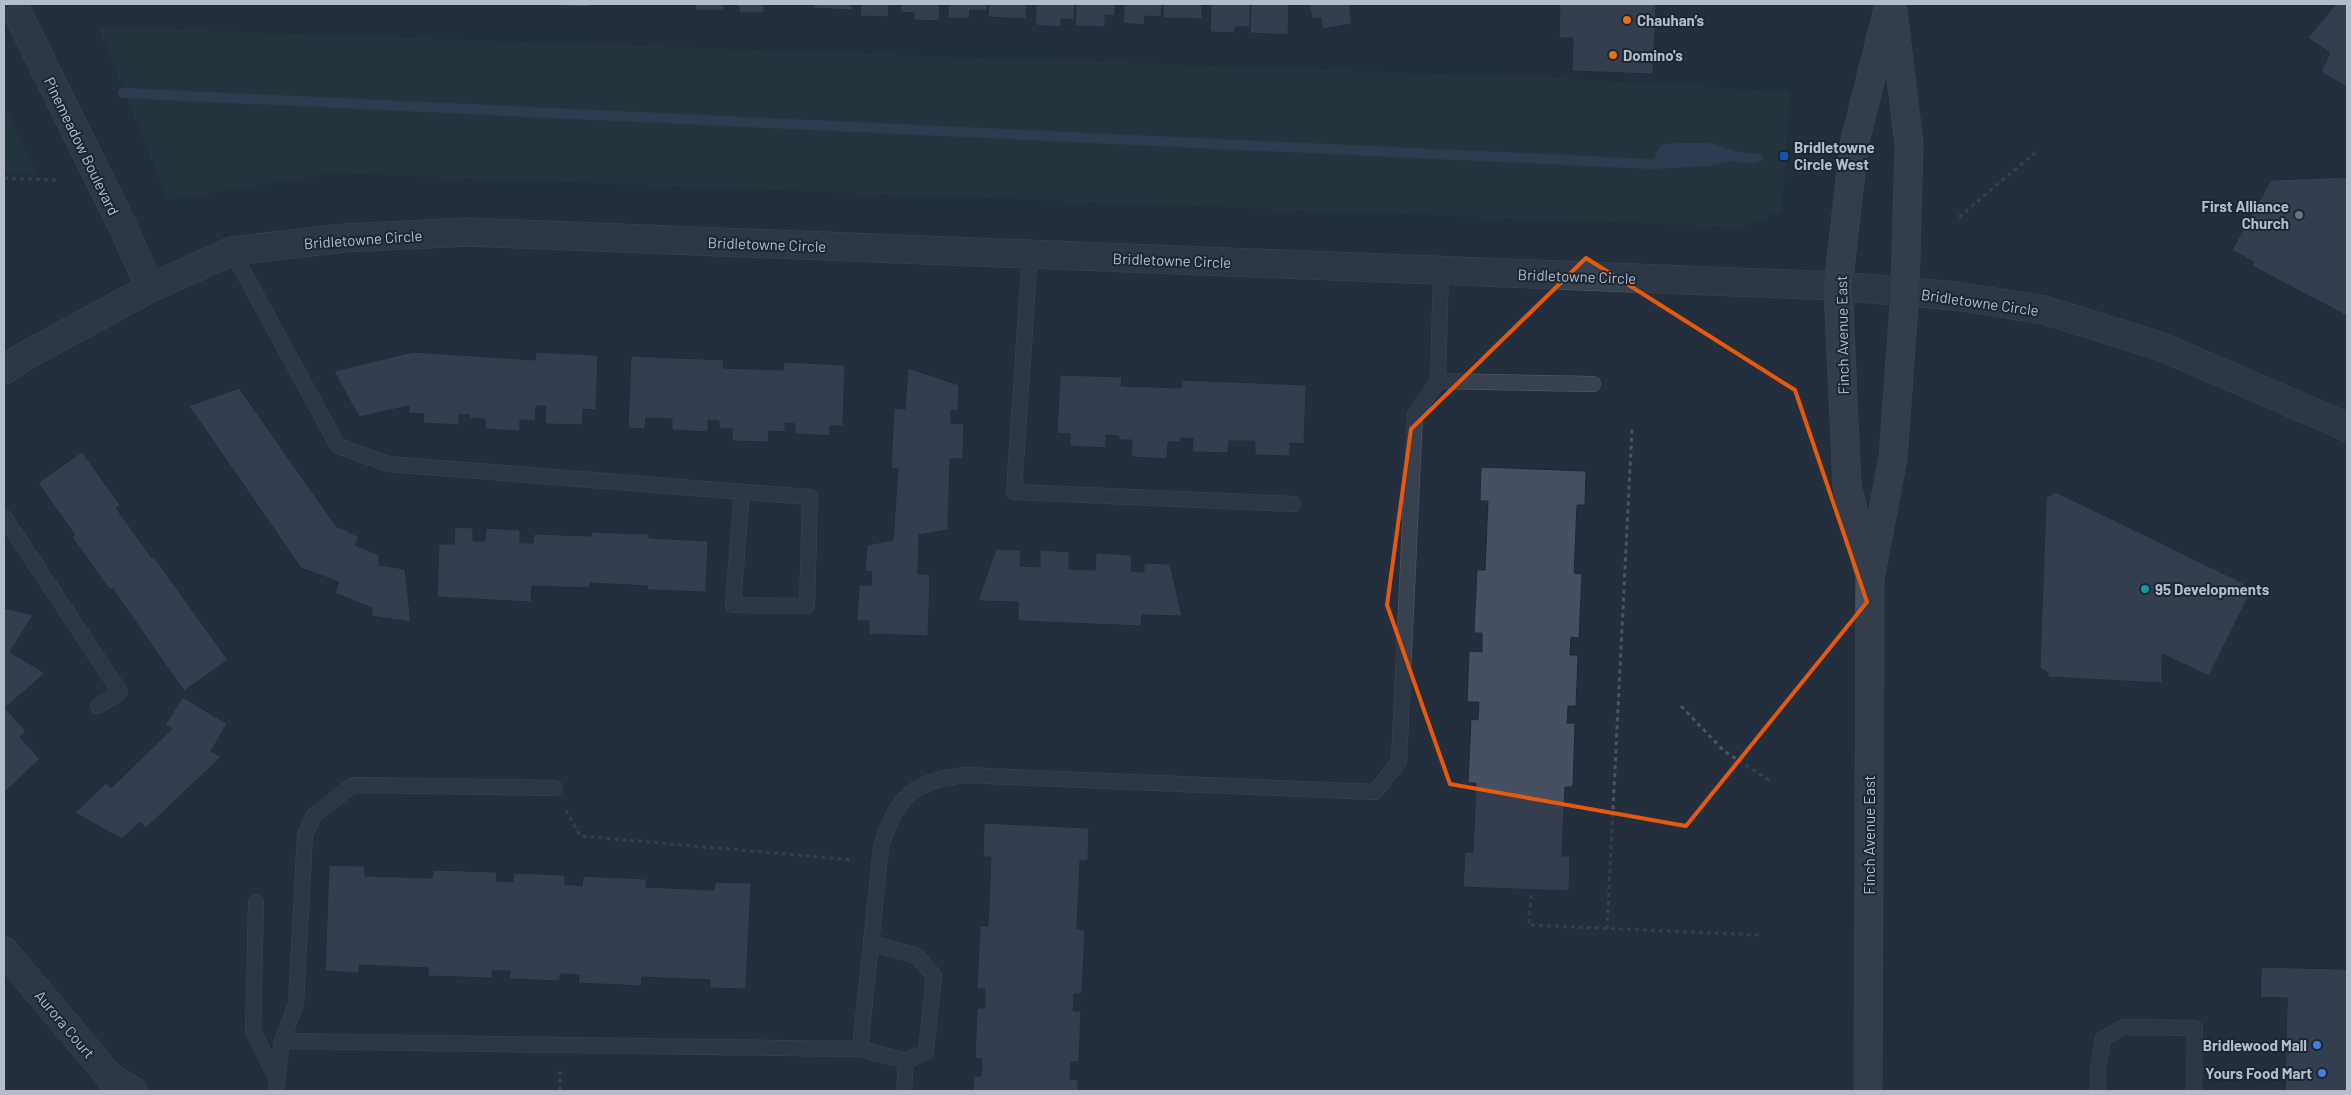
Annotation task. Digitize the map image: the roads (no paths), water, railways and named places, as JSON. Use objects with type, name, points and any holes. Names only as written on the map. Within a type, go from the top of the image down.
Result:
[{"type":"main road","name":"Finch Avenue East","points":[[1870,578],[1847,486],[1838,286],[1854,145],[1891,4]]},
{"type":"main road","name":"Finch Avenue East","points":[[1868,1091],[1870,578],[1893,458],[1905,291],[1909,144],[1891,4]]},
{"type":"street","name":"Pinemeadow Boulevard","points":[[13,4],[123,227],[150,288]]},
{"type":"street","name":"Bridletowne Circle","points":[[4,370],[23,357],[150,288],[232,251],[346,238],[468,232],[1838,286],[1955,296],[2044,310],[2160,346],[2347,426]]},
{"type":"street","name":"Aurora Court","points":[[4,951],[110,1077],[133,1091]]},
{"type":"lane","points":[[232,251],[338,446],[388,464],[810,497],[807,606],[733,605],[742,492]]},
{"type":"lane","points":[[1030,254],[1014,492],[1293,504]]},
{"type":"lane","points":[[860,1049],[881,847],[889,820],[902,799],[939,778],[964,775],[1376,792],[1399,761],[1415,414],[1438,381],[1441,270]]},
{"type":"lane","points":[[1438,381],[1593,384]]},
{"type":"lane","points":[[4,517],[120,692],[98,706]]},
{"type":"lane","points":[[276,1085],[282,1041],[296,1004],[305,834],[314,815],[353,785],[554,788]]},
{"type":"lane","points":[[256,902],[253,1031],[276,1085]]},
{"type":"lane","points":[[282,1041],[860,1049],[906,1061],[926,1052],[934,976],[917,956],[871,943]]},
{"type":"lane","points":[[2098,1091],[2098,1069],[2103,1039],[2123,1027],[2195,1028],[2194,1091]]},
{"type":"lane","points":[[904,1091],[906,1061]]},
{"type":"water","points":[[1711,143],[1738,152],[1761,154],[1763,160],[1753,164],[1732,161],[1710,166],[1653,169],[1651,164],[1661,145]]},
{"type":"waterway","points":[[123,93],[1651,164]]},
{"type":"place","name":"Chauhan’s","points":[[1627,20]]},
{"type":"place","name":"Domino's","points":[[1613,55]]},
{"type":"place","name":"Bridletowne Circle West","points":[[1784,156]]},
{"type":"place","name":"First Alliance Church","points":[[2299,215]]},
{"type":"place","name":"95 Developments","points":[[2145,589]]},
{"type":"place","name":"Bridlewood Mall","points":[[2317,1045]]},
{"type":"place","name":"Yours Food Mart","points":[[2322,1073]]}]
